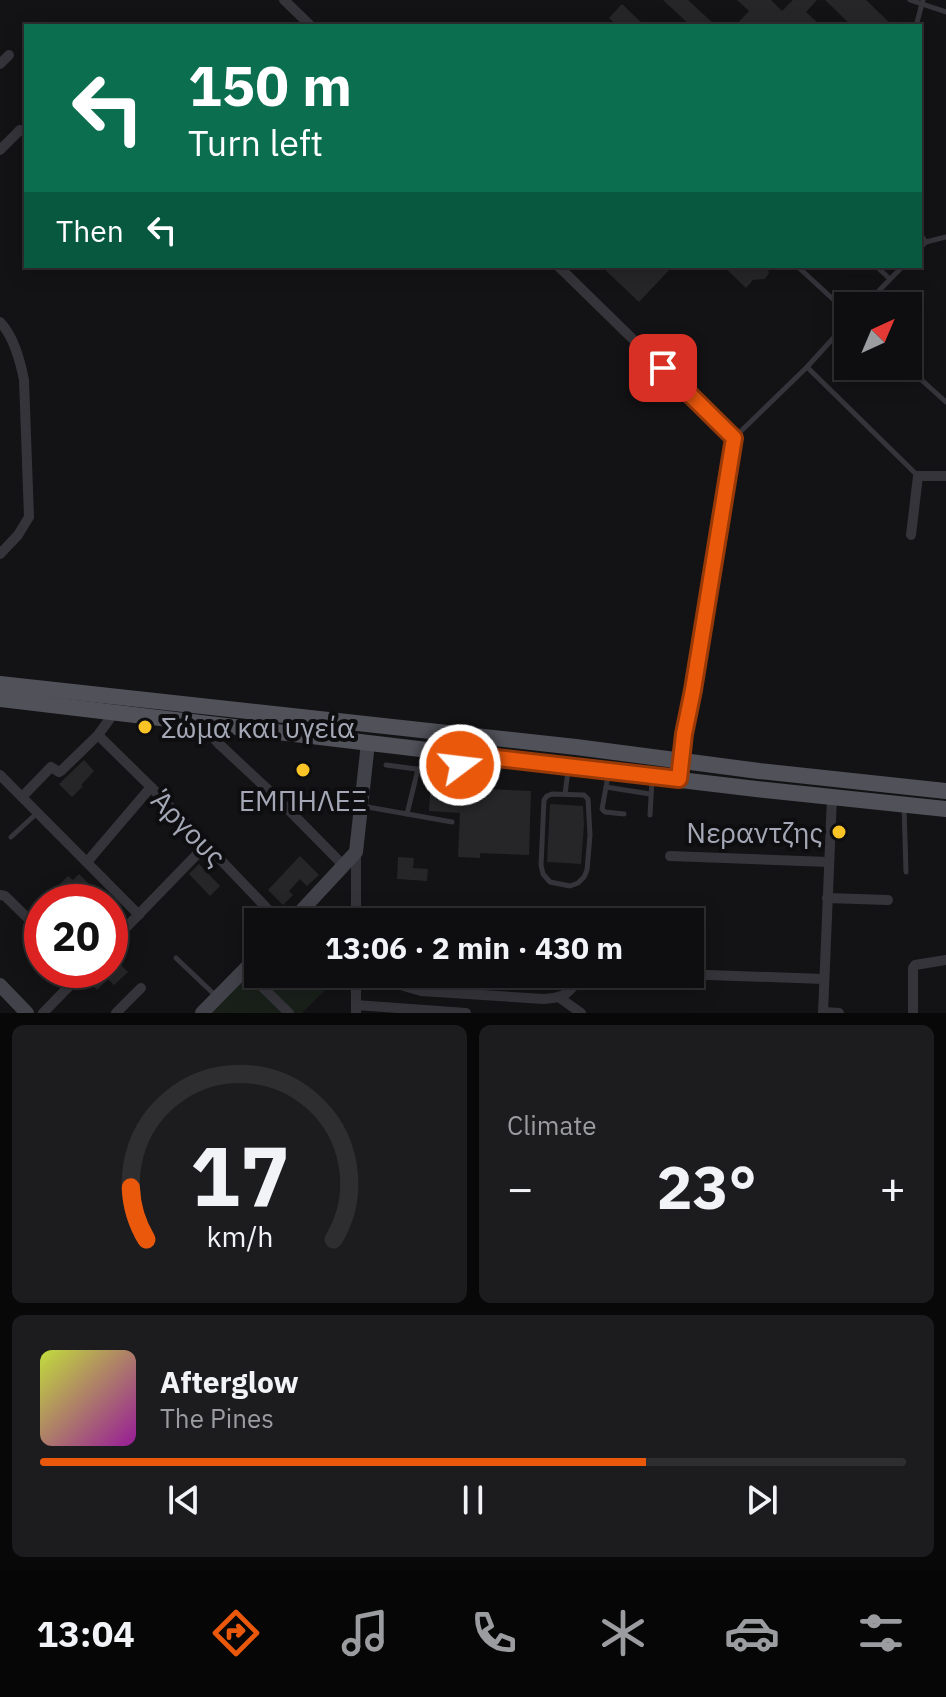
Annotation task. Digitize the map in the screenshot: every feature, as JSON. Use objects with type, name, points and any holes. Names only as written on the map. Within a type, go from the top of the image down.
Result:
[{"type":"main road","points":[[0,684],[946,791]]},
{"type":"main road","points":[[0,699],[569,766],[608,779],[652,776],[946,809]]},
{"type":"street","points":[[284,0],[309,24]]},
{"type":"street","points":[[0,64],[9,55]]},
{"type":"street","points":[[0,150],[20,130]]},
{"type":"street","points":[[560,268],[734,438],[679,779]]},
{"type":"street","points":[[0,322],[9,331],[24,380],[29,517],[18,535],[0,554]]},
{"type":"street","points":[[911,535],[918,476],[946,476]]},
{"type":"street","points":[[22,797],[51,767],[59,772],[62,770],[98,735],[114,713]]},
{"type":"street","points":[[211,724],[211,735],[218,743],[344,866]]},
{"type":"street","name":"Άργους","points":[[98,735],[267,908]]},
{"type":"street","points":[[356,908],[356,852],[368,743]]},
{"type":"street","points":[[0,775],[139,915]]},
{"type":"street","points":[[87,862],[151,787]]},
{"type":"street","points":[[832,797],[824,1013],[839,1013]]},
{"type":"street","points":[[128,926],[206,845]]},
{"type":"street","points":[[304,908],[356,852]]},
{"type":"street","points":[[670,856],[828,862]]},
{"type":"street","points":[[0,895],[24,914]]},
{"type":"street","points":[[827,898],[888,900]]},
{"type":"street","points":[[913,1013],[913,968],[915,965],[946,960]]},
{"type":"street","points":[[202,1013],[244,971]]},
{"type":"street","points":[[704,975],[824,979]]},
{"type":"street","points":[[0,985],[27,1013]]},
{"type":"street","points":[[43,1013],[67,988]]},
{"type":"street","points":[[116,1013],[141,988]]},
{"type":"street","points":[[263,988],[289,1013]]},
{"type":"street","points":[[356,988],[356,1009],[466,1013]]},
{"type":"street","points":[[411,988],[544,999],[560,998],[574,988]]},
{"type":"street","points":[[560,998],[581,1013]]},
{"type":"lane","points":[[910,0],[946,12]]},
{"type":"lane","points":[[917,24],[923,3]]},
{"type":"lane","points":[[922,237],[926,242]]},
{"type":"lane","points":[[922,246],[946,237]]},
{"type":"lane","points":[[799,268],[834,300]]},
{"type":"lane","points":[[878,268],[890,279]]},
{"type":"lane","points":[[877,292],[901,268]]},
{"type":"lane","points":[[734,438],[834,337]]},
{"type":"lane","points":[[807,367],[918,476]]},
{"type":"lane","points":[[922,380],[946,402]]},
{"type":"lane","points":[[429,771],[433,750]]},
{"type":"lane","points":[[386,765],[457,773],[462,754]]},
{"type":"lane","points":[[565,794],[569,766]]},
{"type":"lane","points":[[407,814],[418,769]]},
{"type":"lane","points":[[650,815],[652,776]]},
{"type":"lane","points":[[624,814],[603,811],[608,779],[650,794]]},
{"type":"lane","points":[[552,794],[565,794],[584,795],[588,799],[590,835],[587,870],[578,883],[570,886],[550,882],[543,874],[541,865],[544,800],[552,794]]},
{"type":"lane","points":[[904,805],[906,872]]},
{"type":"lane","points":[[361,806],[452,822]]},
{"type":"lane","points":[[11,837],[37,813]]},
{"type":"lane","points":[[176,958],[218,997]]},
{"type":"shaded area","points":[[244,978],[244,988],[327,988],[302,1013],[210,1013]]},
{"type":"building","points":[[663,0],[688,0],[714,24],[689,24]]},
{"type":"building","points":[[737,0],[771,0],[782,11],[793,0],[817,0],[806,12],[819,24],[737,24],[749,11]]},
{"type":"building","points":[[825,0],[866,0],[891,24],[850,24]]},
{"type":"building","points":[[622,4],[643,24],[616,24],[609,18]]},
{"type":"building","points":[[603,268],[671,268],[639,302]]},
{"type":"building","points":[[725,268],[768,268],[769,273],[765,279],[753,280],[746,288]]},
{"type":"building","points":[[84,760],[94,771],[72,797],[59,784]]},
{"type":"building","points":[[431,779],[484,782],[484,789],[531,791],[529,855],[480,853],[480,858],[458,857],[460,813],[429,811]]},
{"type":"building","points":[[550,804],[583,806],[581,864],[547,862]]},
{"type":"building","points":[[300,856],[319,875],[307,886],[300,879],[289,891],[293,895],[283,905],[268,890]]},
{"type":"building","points":[[398,857],[414,858],[413,868],[428,869],[427,881],[397,879]]},
{"type":"building","points":[[199,864],[220,886],[210,896],[189,874]]},
{"type":"building","points":[[79,874],[89,884],[60,884],[68,876],[73,880]]},
{"type":"place","name":"Σώμα και υγεία","points":[[145,727]]},
{"type":"place","name":"ΕΜΠΗΛΕΞ","points":[[303,770]]},
{"type":"place","name":"Νεραντζης","points":[[839,832]]},
{"type":"route","points":[[460,765],[462,754],[679,779],[734,438],[663,368]]}]
